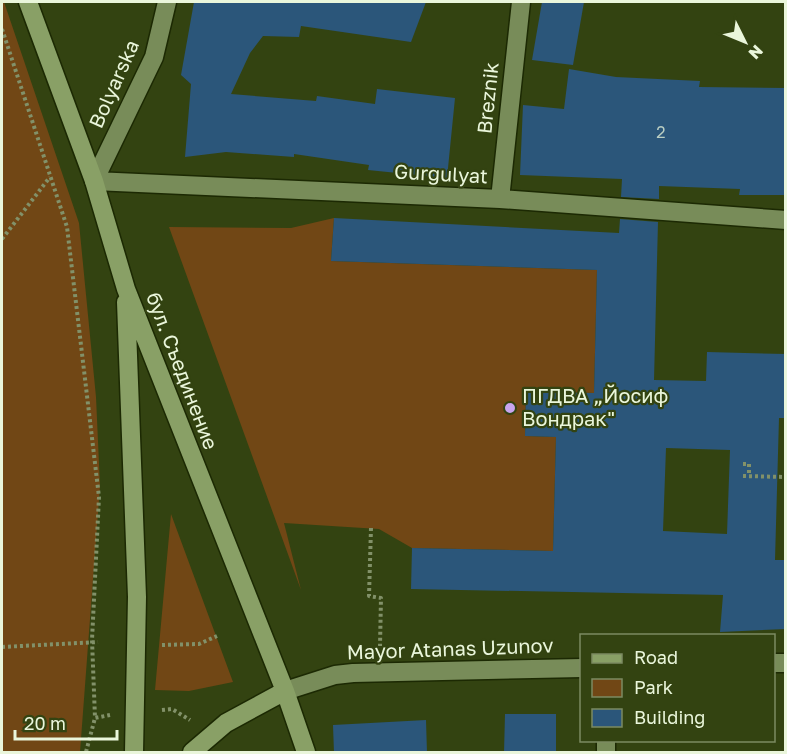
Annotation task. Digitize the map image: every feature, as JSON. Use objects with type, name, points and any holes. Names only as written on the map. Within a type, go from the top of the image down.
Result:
[{"type":"main road","name":"бул. Съединение","points":[[28,2],[94,182],[126,289],[285,691],[306,753]]},
{"type":"main road","points":[[126,289],[137,597],[134,753]]},
{"type":"main road","points":[[199,746],[241,714],[285,691]]},
{"type":"street","name":"Bolyarska","points":[[94,182],[154,57],[167,2]]},
{"type":"street","name":"Breznik","points":[[500,199],[521,2]]},
{"type":"street","name":"Gurgulyat","points":[[94,182],[500,199],[786,220]]},
{"type":"street","name":"Mayor Atanas Uzunov","points":[[285,691],[335,675],[379,671],[580,668]]},
{"type":"path","points":[[2,29],[67,227],[99,497],[92,640],[95,718],[86,753]]},
{"type":"path","points":[[2,239],[50,176]]},
{"type":"path","points":[[2,230],[9,230]]},
{"type":"path","points":[[743,464],[749,464],[749,476]]},
{"type":"path","points":[[743,476],[786,477]]},
{"type":"path","points":[[371,528],[369,596],[381,598],[379,671]]},
{"type":"path","points":[[159,645],[199,644],[217,636]]},
{"type":"path","points":[[2,646],[92,640],[98,642]]},
{"type":"path","points":[[95,718],[136,711],[172,709],[191,720],[199,746]]},
{"type":"green space","points":[[2,2],[4,2],[79,223],[96,397],[100,486],[80,752],[2,752]]},
{"type":"green space","points":[[334,218],[331,261],[597,270],[594,393],[526,392],[525,436],[556,437],[553,551],[412,548],[379,529],[284,523],[301,590],[169,227],[291,228]]},
{"type":"green space","points":[[171,514],[233,682],[189,691],[155,690]]},
{"type":"building","points":[[194,2],[426,2],[411,42],[301,26],[299,37],[263,36],[250,53],[231,94],[316,101],[317,96],[375,104],[377,89],[455,98],[447,178],[368,170],[369,165],[294,154],[294,157],[226,152],[185,157],[191,84],[181,75]]},
{"type":"building","points":[[542,2],[584,2],[573,65],[532,60]]},
{"type":"building","points":[[569,69],[616,77],[700,81],[699,87],[786,88],[786,195],[739,195],[740,189],[659,186],[659,199],[621,197],[622,179],[520,175],[523,105],[564,109]]},
{"type":"building","points":[[334,218],[619,233],[620,219],[658,222],[654,380],[706,381],[707,352],[786,354],[786,418],[779,418],[775,560],[786,560],[786,629],[720,632],[723,595],[411,589],[412,548],[553,551],[556,437],[525,436],[526,392],[594,393],[597,270],[331,261]],"holes":[[[666,448],[730,450],[727,534],[663,531]]]},
{"type":"building","points":[[505,714],[556,714],[556,753],[504,753]]},
{"type":"building","points":[[426,720],[427,753],[334,753],[333,725]]},
{"type":"place","name":"ПГДВА „Йосиф Вондрак\"","points":[[510,408]]}]
